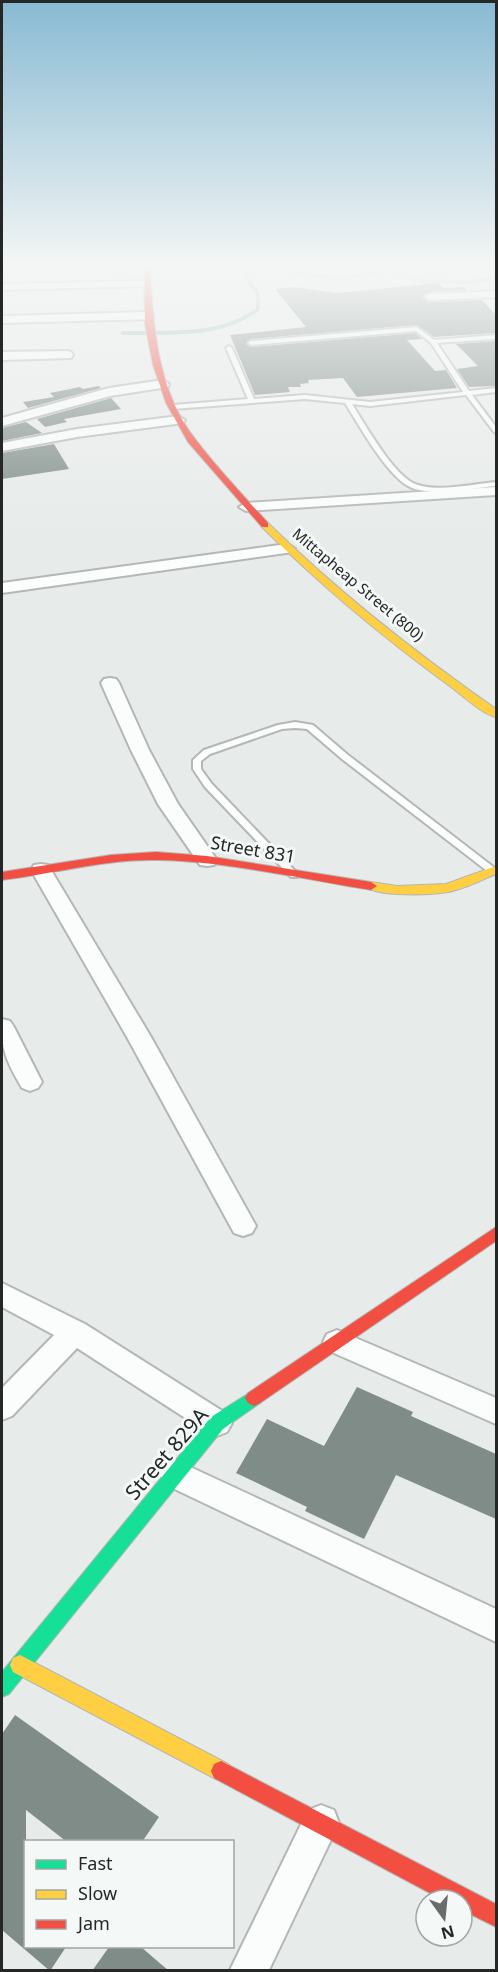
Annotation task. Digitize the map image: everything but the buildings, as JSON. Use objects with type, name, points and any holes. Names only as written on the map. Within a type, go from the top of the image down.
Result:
[{"type":"main road","name":"Mittapheap Street (800)","points":[[157,358],[163,384],[176,414],[246,507],[287,549],[344,599],[496,714]]},
{"type":"main road","name":"Street 831","points":[[2,876],[111,860],[156,856],[207,860],[296,876],[397,890],[447,888],[495,871]]},
{"type":"main road","name":"Street 829A","points":[[2,1688],[217,1423],[496,1233]]},
{"type":"main road","points":[[20,1665],[496,1916]]},
{"type":"street","points":[[2,422],[109,392],[163,384]]},
{"type":"street","points":[[2,447],[176,414]]},
{"type":"street","points":[[246,507],[496,491]]},
{"type":"street","points":[[2,588],[287,549]]},
{"type":"street","points":[[110,682],[140,750],[168,804],[207,860]]},
{"type":"street","points":[[41,870],[139,1037],[243,1226]]},
{"type":"street","points":[[2,1027],[30,1082]]},
{"type":"street","points":[[2,1294],[75,1332],[217,1423]]},
{"type":"street","points":[[2,1407],[75,1332]]},
{"type":"street","points":[[338,1342],[496,1411]]},
{"type":"street","points":[[175,1474],[496,1626]]},
{"type":"street","points":[[249,1971],[321,1823]]},
{"type":"lane","points":[[234,358],[251,399]]},
{"type":"lane","points":[[444,358],[496,431]]},
{"type":"lane","points":[[176,414],[251,399],[315,397],[370,404],[496,390]]},
{"type":"lane","points":[[347,401],[399,476],[412,486],[434,488],[496,484]]},
{"type":"lane","points":[[296,876],[208,785],[197,769],[197,760],[207,753],[282,727],[295,725],[310,728],[495,871]]},
{"type":"traffic: fast","points":[[2,1687],[217,1423],[254,1398]]},
{"type":"traffic: slow","points":[[265,525],[319,577],[376,625],[435,671],[496,714]]},
{"type":"traffic: slow","points":[[371,886],[397,890],[447,888],[496,870]]},
{"type":"traffic: slow","points":[[20,1665],[221,1771]]},
{"type":"traffic: jam","points":[[156,358],[170,403],[191,440],[265,525]]},
{"type":"traffic: jam","points":[[2,876],[111,859],[156,856],[207,860],[371,886]]},
{"type":"traffic: jam","points":[[254,1398],[496,1233]]},
{"type":"traffic: jam","points":[[221,1771],[496,1916]]}]
